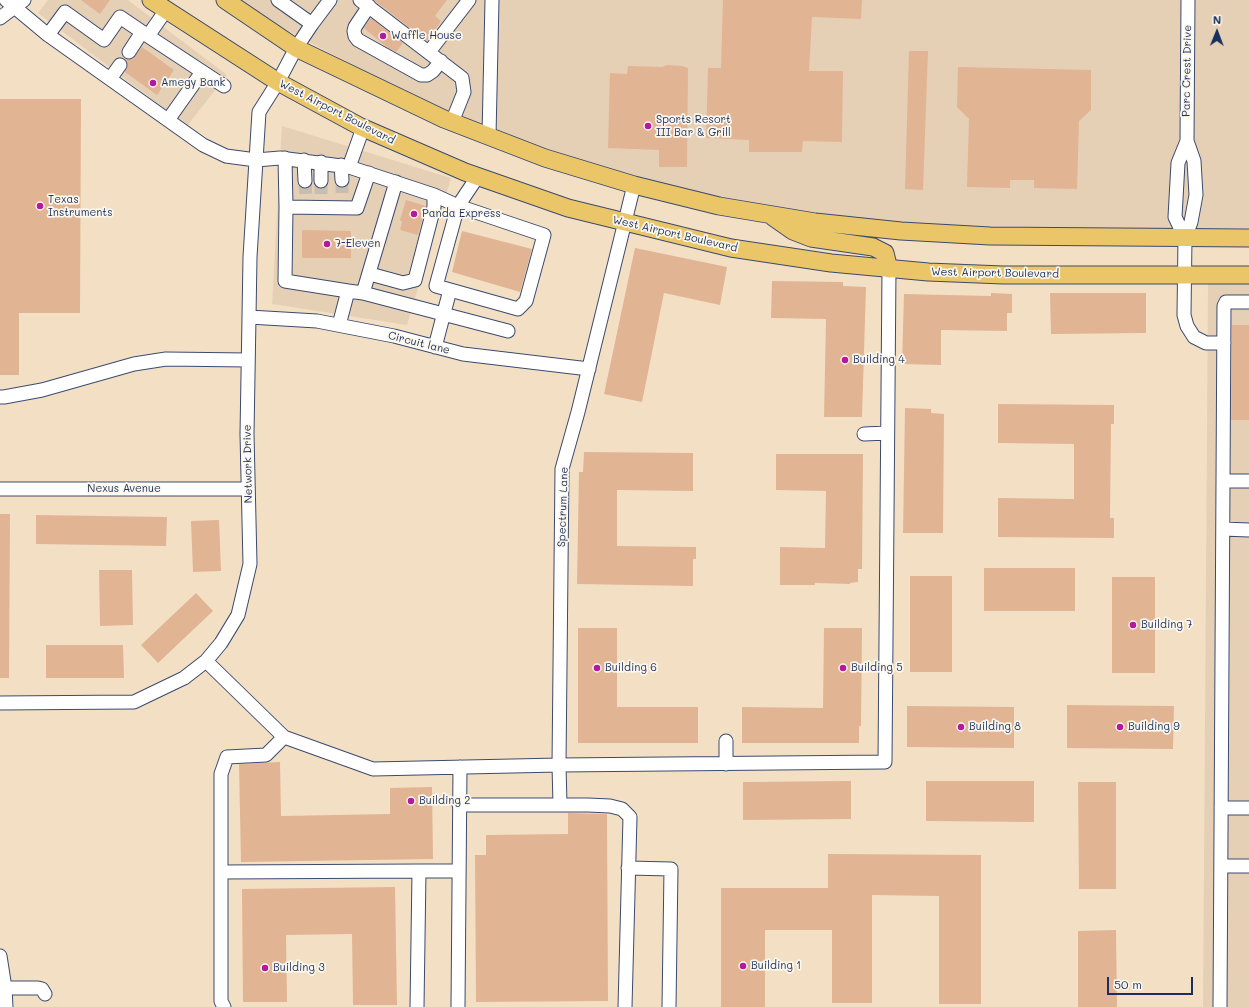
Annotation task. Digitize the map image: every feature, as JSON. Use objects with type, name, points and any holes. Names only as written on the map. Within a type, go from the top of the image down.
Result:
[{"type":"main road","name":"West Airport Boulevard","points":[[151,0],[278,82],[363,128],[478,176],[568,208],[731,248],[830,263],[928,272],[1003,275],[1249,275]]},
{"type":"main road","points":[[225,0],[296,48],[452,122],[545,158],[634,185],[719,206],[815,222],[901,231],[990,236],[1249,238]]},
{"type":"main road","points":[[768,214],[793,231],[811,238],[873,247],[885,253],[889,268]]},
{"type":"street","points":[[278,0],[312,24]]},
{"type":"street","name":"Network Drive","points":[[0,703],[134,702],[184,678],[206,661],[221,643],[238,615],[250,564],[247,434],[250,257],[259,112],[278,82],[296,48],[330,0]]},
{"type":"street","points":[[429,52],[469,0]]},
{"type":"street","points":[[488,136],[492,0]]},
{"type":"street","name":"Parc Crest Drive","points":[[1185,238],[1175,217],[1178,163],[1186,141],[1188,0]]},
{"type":"street","points":[[0,18],[15,2],[48,34],[203,145],[226,156],[256,160],[285,158],[345,166],[434,195],[458,206],[544,235],[526,300],[518,309],[436,286],[458,206],[478,176]]},
{"type":"street","points":[[440,61],[428,75],[421,75],[358,40],[354,31],[364,3],[429,52],[462,78],[464,92],[452,122]]},
{"type":"street","points":[[129,52],[166,10]]},
{"type":"street","points":[[48,34],[65,12],[104,40],[120,17],[224,86]]},
{"type":"street","points":[[110,78],[120,65]]},
{"type":"street","points":[[168,120],[202,72]]},
{"type":"street","points":[[342,180],[345,166],[363,128]]},
{"type":"street","name":"Parc Crest Drive","points":[[1186,141],[1194,161],[1196,195],[1192,222],[1185,238],[1184,314],[1187,326],[1194,337],[1206,343],[1224,343]]},
{"type":"street","points":[[285,158],[285,281],[363,293],[508,331]]},
{"type":"street","points":[[304,160],[305,181]]},
{"type":"street","points":[[321,162],[321,181]]},
{"type":"street","points":[[286,208],[306,203],[342,203],[357,208],[369,173]]},
{"type":"street","points":[[363,293],[370,274],[396,182]]},
{"type":"street","name":"Spectrum Lane","points":[[560,805],[559,765],[562,469],[589,369],[634,185]]},
{"type":"street","points":[[370,274],[403,283],[415,280],[434,207],[434,195]]},
{"type":"street","points":[[206,661],[284,737],[373,769],[559,765],[885,762],[889,268]]},
{"type":"street","points":[[435,347],[450,290]]},
{"type":"street","points":[[339,325],[348,291]]},
{"type":"street","points":[[1220,1007],[1224,306],[1226,302],[1249,302]]},
{"type":"street","name":"Circuit lane","points":[[249,317],[317,321],[394,336],[463,354],[589,369]]},
{"type":"street","points":[[0,397],[42,390],[134,364],[166,359],[248,360]]},
{"type":"street","points":[[864,434],[887,433]]},
{"type":"street","points":[[1223,482],[1249,481]]},
{"type":"street","name":"Nexus Avenue","points":[[0,489],[248,489]]},
{"type":"street","points":[[1223,529],[1249,530]]},
{"type":"street","points":[[224,1007],[221,1001],[222,774],[227,757],[266,755],[284,737]]},
{"type":"street","points":[[726,741],[726,764]]},
{"type":"street","points":[[458,1007],[460,767]]},
{"type":"street","points":[[459,805],[610,806],[622,809],[630,817],[625,1007]]},
{"type":"street","points":[[1221,808],[1249,808]]},
{"type":"street","points":[[1221,866],[1249,866]]},
{"type":"street","points":[[628,868],[671,869],[669,1007]]},
{"type":"street","points":[[417,1007],[418,871]]},
{"type":"street","points":[[221,872],[459,871]]},
{"type":"street","points":[[0,956],[5,988],[6,1007]]},
{"type":"street","points":[[5,988],[38,988],[42,989],[45,994]]},
{"type":"shaded area","points":[[48,0],[128,0],[227,75],[187,126],[38,13]]},
{"type":"shaded area","points":[[242,0],[1249,0],[1249,228],[1005,230],[864,222],[716,199],[562,158],[428,105],[281,27]]},
{"type":"shaded area","points":[[282,126],[451,178],[407,325],[272,304]]},
{"type":"shaded area","points":[[1249,281],[1249,1007],[1203,1007],[1208,282]]},
{"type":"building","points":[[81,0],[110,0],[100,14]]},
{"type":"building","points":[[374,0],[447,0],[435,16],[441,21],[427,41]]},
{"type":"building","points":[[723,0],[862,0],[861,19],[812,17],[809,71],[843,71],[842,142],[803,141],[802,152],[749,152],[749,140],[706,138],[708,68],[721,68]]},
{"type":"building","name":"Waffle House","points":[[371,18],[403,43],[396,52],[388,48],[364,28]]},
{"type":"building","name":"Amegy Bank","points":[[142,47],[174,70],[157,95],[125,72],[128,65],[125,59],[133,59]]},
{"type":"building","points":[[909,51],[928,51],[923,190],[905,189]]},
{"type":"building","name":"Sports Resort III Bar & Grill","points":[[667,65],[688,68],[687,167],[659,167],[659,150],[608,148],[610,73],[627,74],[628,66],[662,67]]},
{"type":"building","points":[[958,67],[1091,70],[1091,110],[1079,121],[1077,189],[1034,188],[1034,180],[1010,180],[1010,188],[967,187],[969,119],[957,107]]},
{"type":"building","name":"Texas Instruments","points":[[0,99],[81,99],[80,313],[19,313],[19,375],[0,375]]},
{"type":"building","name":"Panda Express","points":[[406,200],[426,206],[418,235],[400,230],[402,222],[400,220]]},
{"type":"building","name":"7-Eleven","points":[[302,230],[351,231],[351,258],[302,258]]},
{"type":"building","points":[[462,231],[532,249],[520,292],[452,272]]},
{"type":"building","points":[[635,248],[727,267],[720,305],[664,293],[642,402],[604,394]]},
{"type":"building","name":"Building 4","points":[[772,281],[843,282],[843,286],[866,287],[862,417],[824,417],[826,319],[771,318]]},
{"type":"building","points":[[991,293],[1012,294],[1012,313],[1007,313],[1007,331],[941,330],[941,365],[902,364],[904,294],[991,296]]},
{"type":"building","points":[[1050,293],[1146,293],[1146,333],[1051,334]]},
{"type":"building","points":[[1232,325],[1249,325],[1249,420],[1231,420]]},
{"type":"building","points":[[998,404],[1114,405],[1114,424],[1111,424],[1110,518],[1114,518],[1114,538],[998,537],[998,498],[1074,499],[1074,444],[998,443]]},
{"type":"building","points":[[905,408],[931,409],[931,413],[944,414],[943,533],[903,533]]},
{"type":"building","points":[[584,452],[693,453],[693,491],[617,490],[617,546],[696,547],[696,559],[693,559],[693,586],[577,584],[579,472],[583,472]]},
{"type":"building","points":[[776,454],[863,454],[862,569],[858,569],[858,582],[850,584],[815,583],[815,585],[780,585],[780,547],[825,548],[826,491],[776,490]]},
{"type":"building","points":[[0,514],[10,514],[9,678],[0,678]]},
{"type":"building","points":[[36,515],[167,517],[166,546],[36,544]]},
{"type":"building","points":[[219,520],[221,571],[193,572],[191,521]]},
{"type":"building","points":[[984,568],[1075,568],[1075,611],[984,611]]},
{"type":"building","points":[[99,570],[132,570],[133,625],[100,626]]},
{"type":"building","name":"Building 5","points":[[910,576],[952,576],[952,672],[910,672]]},
{"type":"building","name":"Building 7","points":[[1112,577],[1155,577],[1155,673],[1112,673]]},
{"type":"building","points":[[196,593],[213,611],[158,663],[141,645]]},
{"type":"building","name":"Building 6","points":[[578,628],[617,628],[617,707],[698,707],[698,743],[578,743]]},
{"type":"building","name":"Building 5","points":[[824,628],[862,628],[861,726],[859,726],[859,743],[742,743],[742,707],[823,708]]},
{"type":"building","points":[[46,645],[123,645],[124,678],[46,678]]},
{"type":"building","name":"Building 9","points":[[1067,705],[1174,706],[1173,749],[1067,748]]},
{"type":"building","name":"Building 8","points":[[907,706],[1014,707],[1014,748],[907,747]]},
{"type":"building","name":"Building 2","points":[[280,762],[281,816],[390,814],[390,788],[432,787],[433,859],[241,862],[239,764]]},
{"type":"building","points":[[851,781],[851,819],[743,820],[743,782]]},
{"type":"building","points":[[926,781],[1034,781],[1034,822],[926,821]]},
{"type":"building","points":[[1078,782],[1116,782],[1116,889],[1079,889]]},
{"type":"building","points":[[568,813],[607,814],[608,1001],[476,1002],[475,855],[486,855],[486,835],[568,834]]},
{"type":"building","name":"Building 1","points":[[828,854],[981,855],[981,1004],[939,1004],[939,896],[872,895],[872,1003],[832,1003],[832,930],[765,930],[765,1007],[721,1007],[721,888],[828,888]]},
{"type":"building","name":"Building 3","points":[[395,887],[397,1005],[353,1005],[352,934],[286,935],[287,1002],[243,1002],[242,889]]},
{"type":"building","points":[[1116,930],[1117,1007],[1078,1007],[1078,931]]},
{"type":"tunnel","points":[[342,180],[342,198]]},
{"type":"tunnel","points":[[305,181],[306,198]]},
{"type":"tunnel","points":[[321,181],[321,199]]},
{"type":"place","name":"Waffle House","points":[[383,36]]},
{"type":"place","name":"Amegy Bank","points":[[153,83]]},
{"type":"place","name":"Sports Resort III Bar & Grill","points":[[648,126]]},
{"type":"place","name":"Texas Instruments","points":[[40,206]]},
{"type":"place","name":"Panda Express","points":[[414,214]]},
{"type":"place","name":"7-Eleven","points":[[327,244]]},
{"type":"place","name":"Building 4","points":[[845,360]]},
{"type":"place","name":"Building 7","points":[[1133,625]]},
{"type":"place","name":"Building 6","points":[[597,668]]},
{"type":"place","name":"Building 5","points":[[843,668]]},
{"type":"place","name":"Building 8","points":[[961,727]]},
{"type":"place","name":"Building 9","points":[[1120,727]]},
{"type":"place","name":"Building 2","points":[[411,801]]},
{"type":"place","name":"Building 1","points":[[743,966]]},
{"type":"place","name":"Building 3","points":[[265,968]]}]
